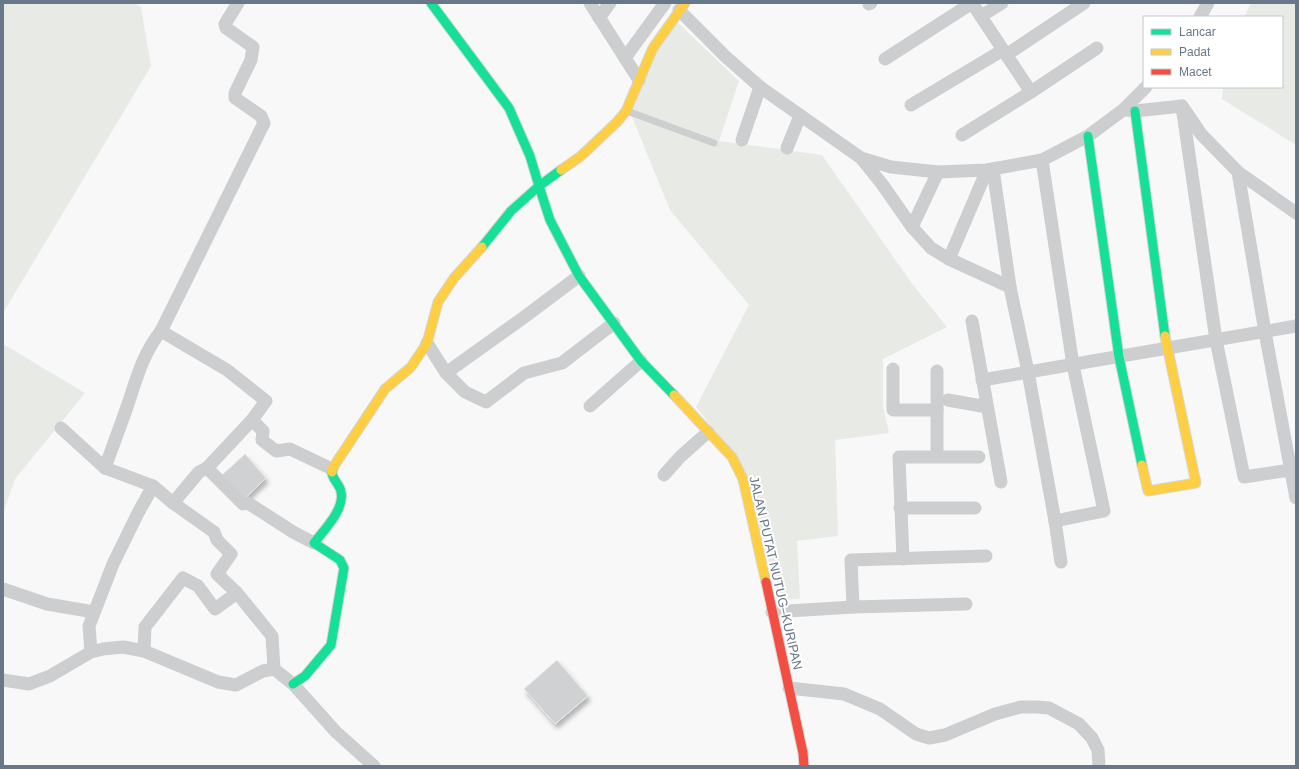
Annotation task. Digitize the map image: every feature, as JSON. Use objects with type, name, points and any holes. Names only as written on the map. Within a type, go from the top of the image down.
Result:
[{"type":"street","points":[[105,468],[127,408],[138,372],[155,339],[161,331],[264,123],[261,116],[235,98],[235,93],[251,60],[253,47],[226,28],[225,24],[238,3]]},
{"type":"street","name":"JALAN PUTAT NUTUG–KURIPAN","points":[[431,3],[509,108],[530,156],[550,220],[579,276],[641,361],[732,457],[743,479],[803,752],[804,766]]},
{"type":"street","points":[[590,3],[639,80]]},
{"type":"street","points":[[599,18],[610,3]]},
{"type":"street","points":[[625,58],[665,3]]},
{"type":"street","points":[[886,59],[972,3],[1031,92]]},
{"type":"street","points":[[981,16],[1002,3]]},
{"type":"street","points":[[911,105],[1005,52],[1084,3]]},
{"type":"street","points":[[1201,16],[1208,3]]},
{"type":"street","points":[[314,543],[338,510],[343,498],[341,489],[332,477],[332,469],[385,389],[411,367],[427,343],[438,302],[454,278],[494,235],[511,211],[539,186],[580,156],[617,122],[626,111],[653,48],[682,7],[726,57],[760,87],[861,158],[882,184],[912,227],[931,248],[949,259],[1010,287]]},
{"type":"street","points":[[962,135],[1031,92],[1097,48]]},
{"type":"street","points":[[742,140],[760,87]]},
{"type":"street","points":[[861,158],[891,167],[938,172],[990,169],[1042,160],[1088,136],[1129,110],[1145,88]]},
{"type":"street","points":[[1129,110],[1182,106]]},
{"type":"street","points":[[1182,106],[1201,134],[1238,172],[1296,215]]},
{"type":"street","points":[[1182,106],[1216,340],[1244,478],[1290,470]]},
{"type":"street","points":[[1088,136],[1119,357],[1148,491],[1196,483],[1167,348],[1129,110]]},
{"type":"street","points":[[787,148],[800,116]]},
{"type":"street","points":[[1042,160],[1073,364],[1104,511],[1055,521]]},
{"type":"street","points":[[949,259],[990,169]]},
{"type":"street","points":[[990,169],[1010,287],[1028,372],[1055,521],[1061,562]]},
{"type":"street","points":[[912,227],[938,172]]},
{"type":"street","points":[[1238,172],[1264,332],[1296,498]]},
{"type":"street","points":[[446,373],[579,276]]},
{"type":"street","points":[[972,321],[1001,482]]},
{"type":"street","points":[[427,343],[446,373],[465,392],[486,402],[524,373],[562,363],[614,323]]},
{"type":"street","points":[[982,380],[1296,326]]},
{"type":"street","points":[[161,331],[227,370],[266,401],[252,420],[207,468],[199,472],[173,503]]},
{"type":"street","points":[[590,406],[641,361]]},
{"type":"street","points":[[893,369],[893,410],[937,410]]},
{"type":"street","points":[[937,371],[937,456]]},
{"type":"street","points":[[948,400],[987,407]]},
{"type":"street","points":[[252,420],[263,431],[262,440],[276,451],[290,449],[332,469]]},
{"type":"street","points":[[61,428],[105,468],[153,486],[173,503],[214,532],[217,540],[231,554],[217,574],[237,593],[272,636],[274,669],[293,684],[336,732],[374,766]]},
{"type":"street","points":[[664,475],[680,457],[708,432]]},
{"type":"street","points":[[903,559],[899,457],[979,457]]},
{"type":"street","points":[[207,468],[243,504],[248,503],[293,532],[314,543],[340,560],[344,568],[331,645],[305,676],[293,684]]},
{"type":"street","points":[[91,652],[88,626],[113,564],[153,486]]},
{"type":"street","points":[[900,508],[975,508]]},
{"type":"street","points":[[853,607],[851,560],[986,556]]},
{"type":"street","points":[[144,651],[145,627],[183,578],[198,586],[215,609],[237,593]]},
{"type":"street","points":[[3,589],[47,604],[94,612]]},
{"type":"street","points":[[772,612],[853,607],[966,604]]},
{"type":"street","points":[[3,680],[29,684],[50,676],[91,652],[123,647],[144,651],[218,682],[236,685],[263,671],[274,669]]},
{"type":"street","points":[[789,688],[844,694],[880,709],[916,734],[929,738],[945,735],[995,714],[1021,707],[1049,708],[1079,724],[1092,738],[1098,750],[1099,766]]},
{"type":"lane","points":[[626,111],[714,143]]},
{"type":"shaded area","points":[[3,3],[134,3],[141,7],[151,66],[3,313]]},
{"type":"shaded area","points":[[1251,3],[1296,3],[1296,145],[1222,99],[1223,88],[1283,88],[1283,16],[1244,16]]},
{"type":"shaded area","points":[[674,19],[739,81],[719,141],[822,155],[913,285],[947,327],[883,359],[883,406],[889,433],[835,440],[838,536],[797,541],[800,599],[779,600],[744,468],[696,407],[749,305],[670,210],[626,102]]},
{"type":"shaded area","points":[[3,344],[85,393],[15,479],[3,513]]},
{"type":"building","points":[[245,454],[266,478],[243,500],[221,476]]},
{"type":"building","points":[[557,660],[588,696],[555,724],[524,689]]},
{"type":"traffic: fast","points":[[431,3],[509,108],[530,156],[539,186],[511,211],[482,247]]},
{"type":"traffic: fast","points":[[1135,111],[1165,336]]},
{"type":"traffic: fast","points":[[1088,136],[1119,357],[1142,465]]},
{"type":"traffic: fast","points":[[561,170],[539,186],[550,220],[579,276],[641,361],[674,395]]},
{"type":"traffic: fast","points":[[293,684],[305,676],[331,645],[344,568],[340,560],[314,543],[333,519],[340,505],[341,492],[332,475],[332,472]]},
{"type":"traffic: slow","points":[[561,170],[581,156],[617,122],[626,111],[653,48],[685,3]]},
{"type":"traffic: slow","points":[[332,472],[332,469],[385,389],[411,367],[427,343],[438,302],[454,278],[482,247]]},
{"type":"traffic: slow","points":[[1142,465],[1148,491],[1196,483],[1165,336]]},
{"type":"traffic: slow","points":[[674,395],[732,457],[743,479],[766,582]]},
{"type":"traffic: jam","points":[[766,582],[803,753],[804,766]]}]
